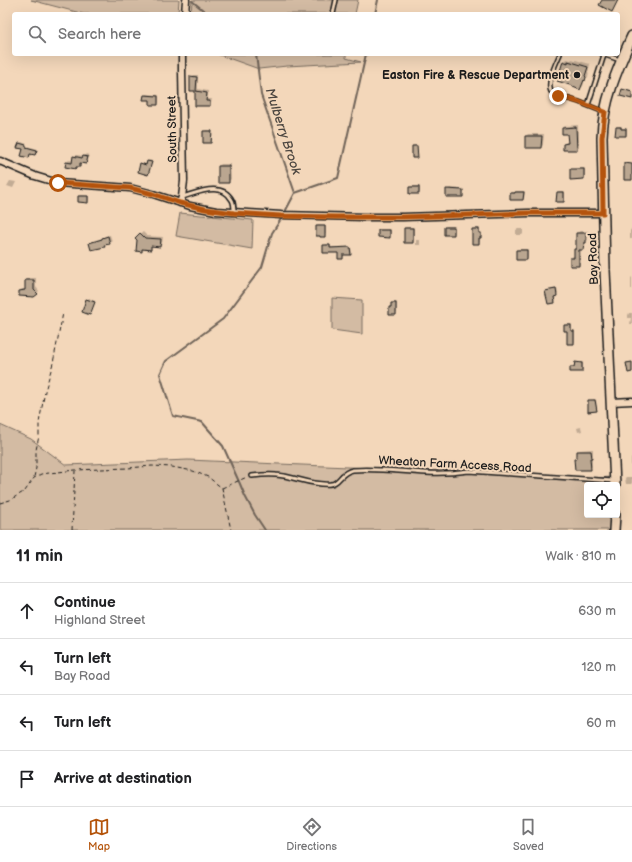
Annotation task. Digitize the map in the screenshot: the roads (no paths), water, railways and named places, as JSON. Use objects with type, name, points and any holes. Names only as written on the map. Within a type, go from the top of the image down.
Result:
[{"type":"main road","name":"Bay Road","points":[[615,482],[603,213],[602,137],[605,112],[612,86],[632,36]]},
{"type":"main road","points":[[614,530],[615,518]]},
{"type":"street","points":[[185,12],[186,0]]},
{"type":"street","name":"South Street","points":[[181,200],[184,181],[182,56]]},
{"type":"street","points":[[0,161],[35,176],[58,183],[130,188],[181,200],[205,209],[234,213],[281,216],[365,217],[528,213],[603,213]]},
{"type":"street","points":[[611,402],[632,401]]},
{"type":"lane","points":[[333,12],[336,0]]},
{"type":"lane","points":[[559,56],[550,80],[550,92],[605,112]]},
{"type":"lane","points":[[588,105],[602,56]]},
{"type":"lane","points":[[608,56],[621,61]]},
{"type":"lane","points":[[181,200],[206,190],[222,190],[227,193],[233,201],[234,213]]},
{"type":"lane","name":"Wheaton Farm Access Road","points":[[252,476],[277,475],[319,484],[332,484],[345,472],[351,470],[371,469],[427,473],[469,471],[602,482]]},
{"type":"waterway","points":[[375,12],[378,0]]},
{"type":"waterway","name":"Mulberry Brook","points":[[192,1],[206,12]]},
{"type":"waterway","name":"Mulberry Brook","points":[[256,56],[261,95],[295,193],[286,210]]},
{"type":"waterway","points":[[295,193],[338,178],[366,56]]},
{"type":"waterway","name":"Mulberry Brook","points":[[265,530],[245,496],[223,446],[202,422],[173,416],[160,374],[166,361],[223,319],[262,267],[272,233],[281,219]]},
{"type":"place","name":"Easton Fire & Rescue Department","points":[[577,75]]}]
